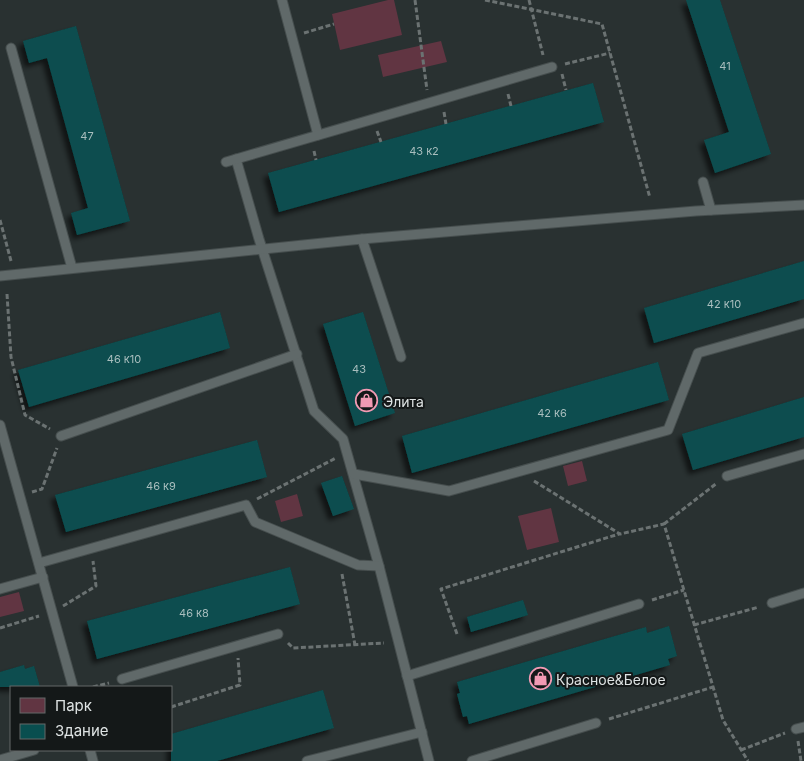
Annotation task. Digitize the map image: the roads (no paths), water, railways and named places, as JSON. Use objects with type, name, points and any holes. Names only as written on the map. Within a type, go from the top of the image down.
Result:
[{"type":"lane","points":[[282,0],[318,135]]},
{"type":"lane","points":[[11,48],[72,268]]},
{"type":"lane","points":[[226,162],[550,68]]},
{"type":"lane","points":[[236,159],[314,411],[343,438],[348,452],[380,566],[429,761]]},
{"type":"lane","points":[[703,182],[711,210]]},
{"type":"lane","points":[[0,276],[362,239],[711,210],[804,205]]},
{"type":"lane","points":[[362,239],[401,357]]},
{"type":"lane","points":[[354,474],[449,491],[668,430],[698,354],[804,322]]},
{"type":"lane","points":[[61,436],[296,354]]},
{"type":"lane","points":[[0,426],[73,686]]},
{"type":"lane","points":[[727,476],[804,454]]},
{"type":"lane","points":[[39,562],[246,505],[255,522],[358,565],[380,566]]},
{"type":"lane","points":[[0,589],[43,578]]},
{"type":"lane","points":[[772,603],[804,593]]},
{"type":"lane","points":[[407,676],[640,604]]},
{"type":"lane","points":[[122,679],[278,634]]},
{"type":"lane","points":[[472,761],[596,723]]},
{"type":"lane","points":[[307,761],[422,732]]},
{"type":"lane","points":[[0,760],[31,751]]},
{"type":"place","name":"Элита","points":[[367,401]]},
{"type":"place","name":"Красное&Белое","points":[[540,679]]}]
